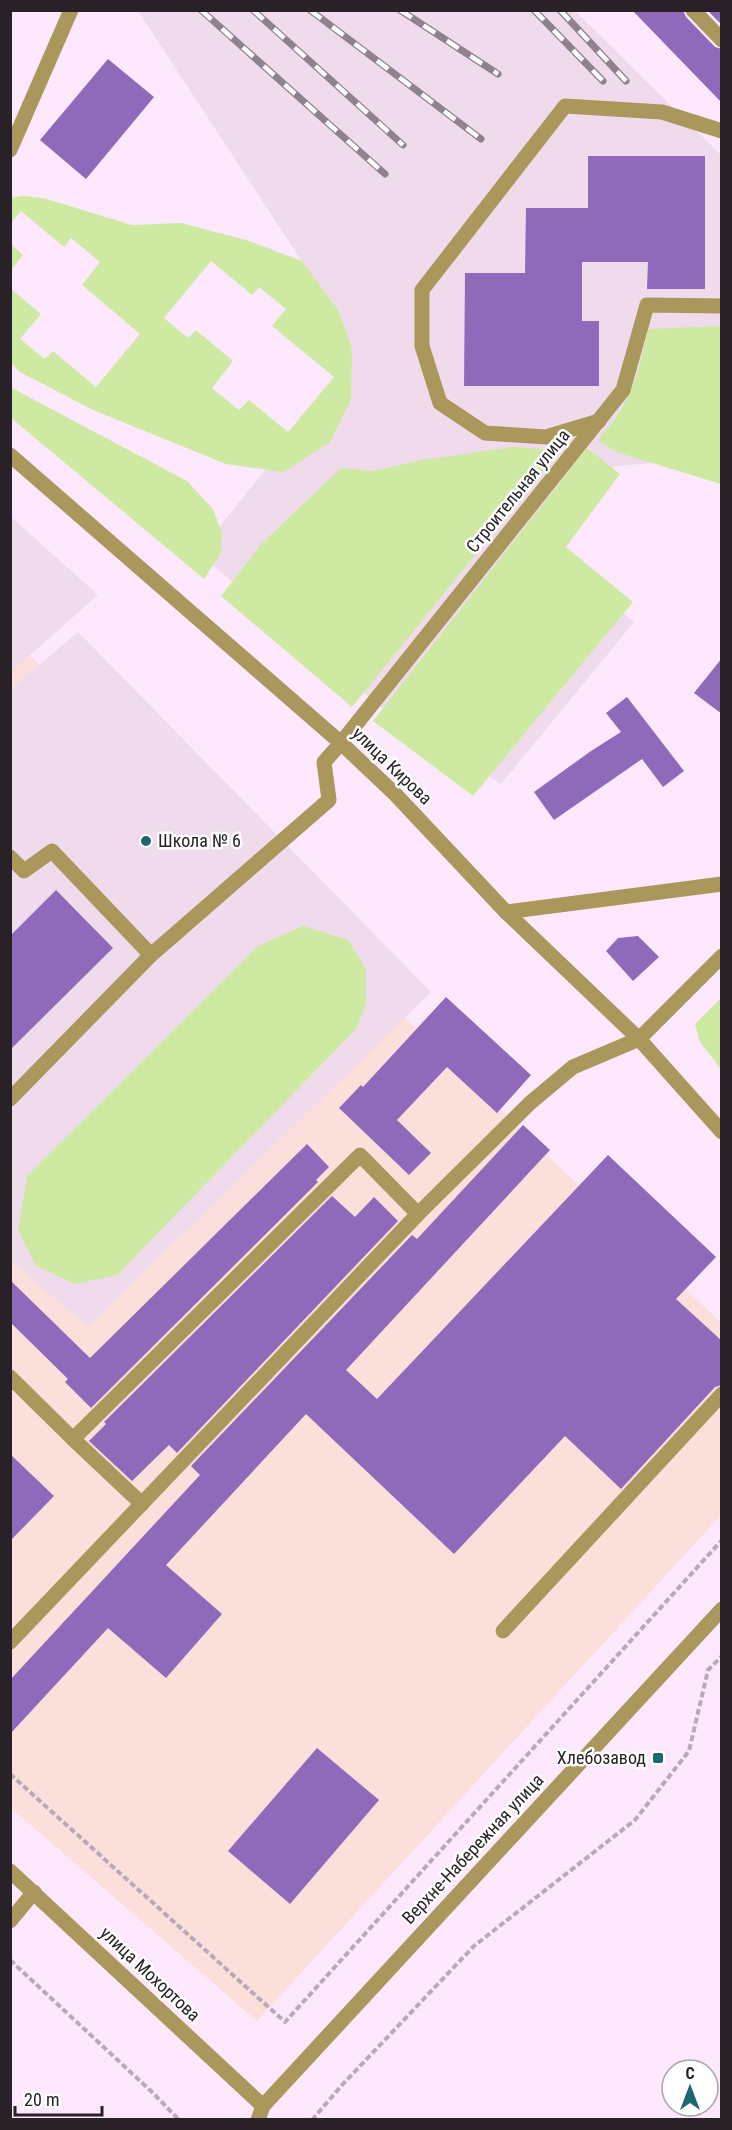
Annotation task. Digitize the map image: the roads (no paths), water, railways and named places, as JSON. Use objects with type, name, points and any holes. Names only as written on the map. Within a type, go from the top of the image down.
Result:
[{"type":"street","points":[[10,150],[71,10]]},
{"type":"street","points":[[693,10],[722,40]]},
{"type":"street","points":[[599,421],[546,437],[484,433],[440,403],[422,346],[422,290],[565,106],[662,112],[722,131]]},
{"type":"street","name":"Строительная улица","points":[[151,955],[328,800],[324,762],[623,390],[647,306],[722,306]]},
{"type":"street","name":"улица Кирова","points":[[10,455],[341,743],[395,794],[506,912],[639,1039],[722,1132]]},
{"type":"street","points":[[10,857],[24,871],[52,851],[151,955],[10,1099]]},
{"type":"street","points":[[506,912],[722,884]]},
{"type":"street","points":[[10,1642],[418,1214],[530,1103],[573,1067],[639,1039],[722,956]]},
{"type":"street","points":[[73,1439],[360,1155],[418,1214]]},
{"type":"street","points":[[10,1377],[142,1504]]},
{"type":"street","points":[[503,1631],[722,1394]]},
{"type":"street","name":"Верхне-Набережная улица","points":[[261,2113],[722,1609]]},
{"type":"street","name":"улица Мохортова","points":[[10,1871],[261,2113]]},
{"type":"street","points":[[10,1921],[34,1892]]},
{"type":"railway","points":[[201,10],[385,174]]},
{"type":"railway","points":[[253,10],[403,145]]},
{"type":"railway","points":[[310,10],[481,139]]},
{"type":"railway","points":[[400,10],[498,74]]},
{"type":"railway","points":[[534,10],[603,81]]},
{"type":"railway","points":[[560,10],[626,81]]},
{"type":"place","name":"Школа № 6","points":[[146,841]]},
{"type":"place","name":"Хлебозавод","points":[[658,1758]]}]
